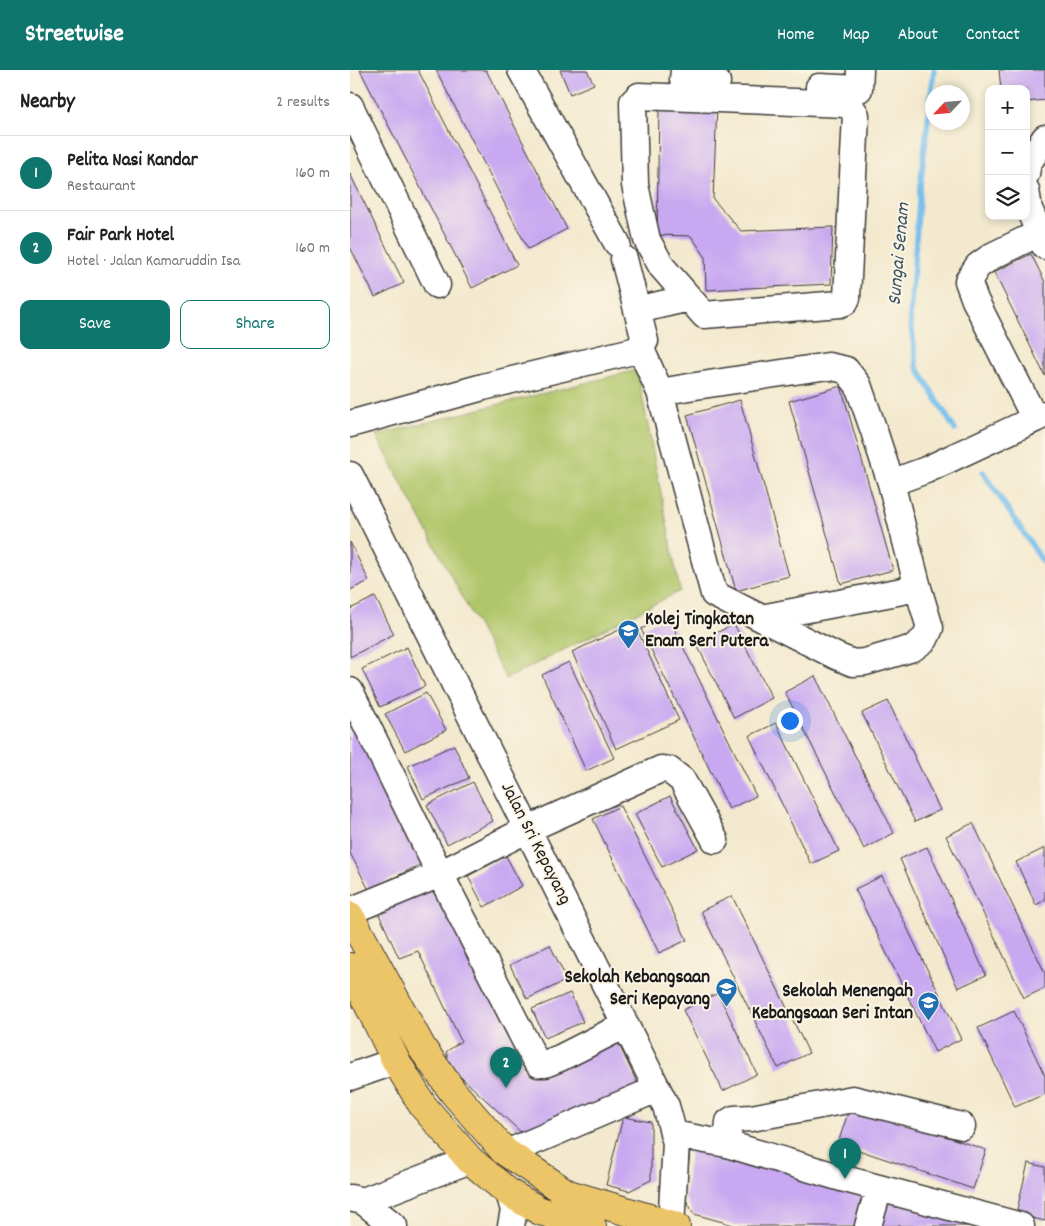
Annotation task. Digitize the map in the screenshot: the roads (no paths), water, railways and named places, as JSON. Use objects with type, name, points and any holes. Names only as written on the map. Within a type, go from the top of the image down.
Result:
[{"type":"main road","points":[[350,916],[422,1048],[452,1092],[504,1151],[568,1194],[672,1226]]},
{"type":"main road","points":[[350,968],[396,1061],[423,1106],[470,1160],[539,1218],[592,1226]]},
{"type":"main road","points":[[396,1061],[401,1065],[414,1066],[452,1092]]},
{"type":"main road","points":[[504,1151],[507,1168],[534,1191],[539,1218]]},
{"type":"street","points":[[350,424],[483,387],[633,351],[645,341],[623,259],[521,70]]},
{"type":"street","points":[[684,70],[683,80],[859,89],[860,70]]},
{"type":"street","points":[[639,96],[846,104],[851,107],[856,115],[847,298],[845,302],[840,304],[704,315],[662,267],[647,240],[635,185],[633,102],[636,98],[639,96]]},
{"type":"street","points":[[350,106],[437,285]]},
{"type":"street","points":[[1030,160],[1045,138]]},
{"type":"street","points":[[891,483],[926,470],[1040,417],[975,300],[968,281],[978,266],[992,256],[1043,236],[1030,211]]},
{"type":"street","points":[[623,259],[662,267]]},
{"type":"street","points":[[637,310],[689,298]]},
{"type":"street","points":[[640,347],[660,392],[714,594],[852,663],[865,662],[913,648],[925,639],[930,628],[891,483],[858,385],[846,370],[828,366],[660,392]]},
{"type":"street","name":"Jalan Sri Kepayang","points":[[350,475],[666,1106],[676,1143],[672,1226]]},
{"type":"street","points":[[761,618],[918,588]]},
{"type":"street","points":[[350,690],[440,874],[534,1058],[539,1064],[546,1064],[626,1025]]},
{"type":"street","points":[[350,911],[440,874],[528,829],[661,769],[669,770],[682,780],[715,840]]},
{"type":"street","points":[[350,1077],[396,1061]]},
{"type":"street","points":[[504,1151],[516,1149],[657,1089]]},
{"type":"street","points":[[727,1144],[729,1122],[734,1119],[751,1118],[853,1100],[962,1126]]},
{"type":"street","points":[[673,1134],[727,1144],[878,1188],[1021,1226]]},
{"type":"street","points":[[356,1200],[470,1160]]},
{"type":"street","points":[[868,1226],[878,1188]]},
{"type":"street","points":[[509,1193],[514,1210],[512,1226]]},
{"type":"street","points":[[356,1200],[394,1226]]},
{"type":"waterway","name":"Sungai Senam","points":[[934,70],[920,187],[910,317],[917,367],[955,430]]},
{"type":"waterway","name":"Sungai Senam","points":[[983,472],[1045,565]]},
{"type":"place","name":"Kolej Tingkatan Enam Seri Putera","points":[[629,650]]},
{"type":"place","name":"Sekolah Kebangsaan Seri Kepayang","points":[[726,1008]]},
{"type":"place","name":"Sekolah Menengah Kebangsaan Seri Intan","points":[[929,1022]]},
{"type":"place","name":"Fair Park Hotel","points":[[506,1088]]},
{"type":"place","name":"Pelita Nasi Kandar","points":[[845,1179]]}]
